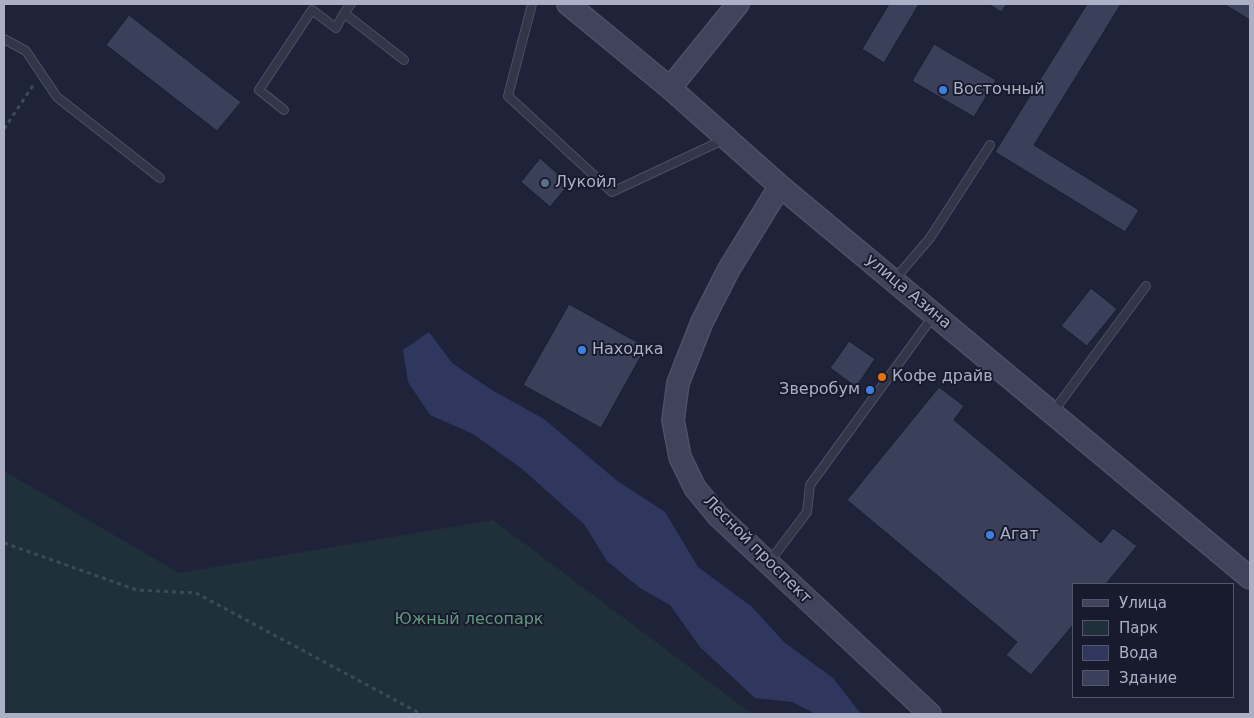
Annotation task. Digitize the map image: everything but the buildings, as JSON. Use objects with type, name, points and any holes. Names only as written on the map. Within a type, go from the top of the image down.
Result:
[{"type":"main road","name":"улица Азина","points":[[568,4],[670,88],[780,186],[1250,578]]},
{"type":"main road","points":[[670,88],[738,4]]},
{"type":"main road","name":"Лесной проспект","points":[[780,186],[729,269],[702,322],[678,382],[672,420],[680,457],[695,488],[718,516],[930,714]]},
{"type":"lane","points":[[284,110],[259,90],[312,10],[336,28],[351,4]]},
{"type":"lane","points":[[532,4],[508,96],[612,192],[726,139]]},
{"type":"lane","points":[[344,13],[404,60]]},
{"type":"lane","points":[[4,39],[26,51],[57,96],[160,178]]},
{"type":"lane","points":[[894,280],[930,238],[990,145]]},
{"type":"lane","points":[[1052,412],[1146,286]]},
{"type":"lane","points":[[768,563],[807,512],[810,485],[935,314]]},
{"type":"path","points":[[4,130],[41,74]]},
{"type":"path","points":[[4,543],[137,590],[196,593],[422,714]]},
{"type":"green space","name":"Южный лесопарк","points":[[4,471],[179,573],[493,520],[752,714],[4,714]]},
{"type":"water","points":[[429,332],[452,363],[492,390],[544,419],[616,480],[665,512],[698,567],[752,607],[785,643],[833,678],[861,714],[816,714],[792,702],[755,698],[700,647],[670,605],[640,588],[607,561],[584,524],[521,468],[473,434],[430,415],[408,382],[403,350]]},
{"type":"place","name":"Восточный","points":[[943,90]]},
{"type":"place","name":"Лукойл","points":[[545,183]]},
{"type":"place","name":"Находка","points":[[582,350]]},
{"type":"place","name":"Кофе драйв","points":[[882,377]]},
{"type":"place","name":"Зверобум","points":[[870,390]]},
{"type":"place","name":"Агат","points":[[990,535]]}]
